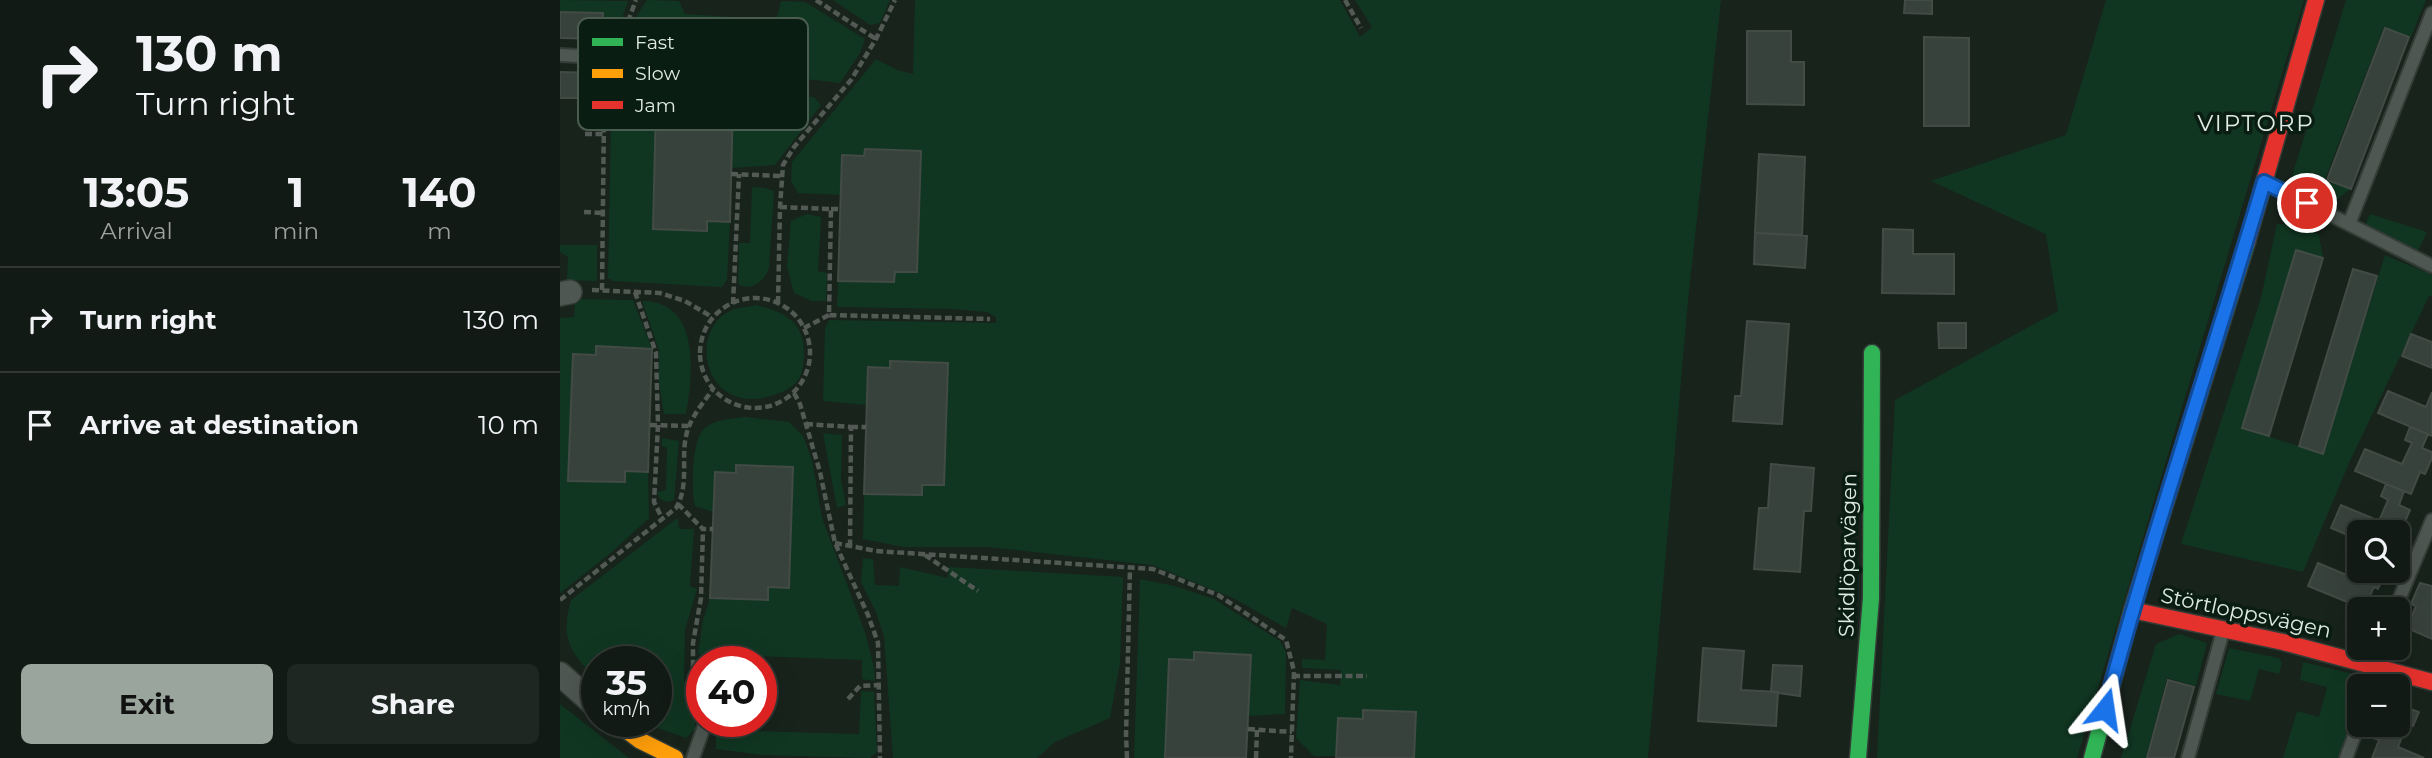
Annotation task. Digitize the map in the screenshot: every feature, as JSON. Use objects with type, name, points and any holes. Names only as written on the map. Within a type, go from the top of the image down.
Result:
[{"type":"street","points":[[2092,758],[2132,610],[2232,291],[2316,0]]},
{"type":"street","name":"Skidlöparvägen","points":[[1858,758],[1871,598],[1872,352]]},
{"type":"street","name":"Störtloppsvägen","points":[[2132,610],[2224,627],[2376,665],[2432,682]]},
{"type":"street","points":[[560,674],[581,693]]},
{"type":"street","points":[[635,737],[676,758]]},
{"type":"lane","points":[[2349,223],[2432,13]]},
{"type":"lane","points":[[560,55],[578,56]]},
{"type":"lane","points":[[2264,182],[2432,266]]},
{"type":"lane","points":[[2400,597],[2432,520]]},
{"type":"lane","points":[[2188,758],[2224,627]]},
{"type":"lane","points":[[693,758],[700,737]]},
{"type":"lane","points":[[2346,758],[2354,737]]},
{"type":"path","points":[[629,18],[636,0]]},
{"type":"path","points":[[816,0],[876,39]]},
{"type":"path","points":[[778,303],[783,165],[794,147],[850,80],[876,39],[895,0]]},
{"type":"path","points":[[1345,0],[1361,28]]},
{"type":"path","points":[[602,290],[604,130]]},
{"type":"path","points":[[585,134],[604,134]]},
{"type":"path","points":[[731,174],[782,176]]},
{"type":"path","points":[[733,304],[739,174]]},
{"type":"path","points":[[780,207],[841,209]]},
{"type":"path","points":[[829,315],[831,209]]},
{"type":"path","points":[[584,212],[603,213]]},
{"type":"path","points":[[565,293],[602,290],[660,293],[685,301],[712,317]]},
{"type":"path","points":[[635,292],[656,353],[658,425],[654,502],[662,518]]},
{"type":"path","points":[[761,298],[778,303],[796,316],[804,328],[811,349],[810,367],[803,383],[794,393],[774,404],[754,407],[727,400],[713,389],[703,373],[699,354],[701,336],[712,317],[724,306],[733,304],[761,298]]},
{"type":"path","points":[[804,328],[829,315],[990,318]]},
{"type":"path","points":[[560,600],[678,504],[683,492],[686,440],[690,426],[713,389]]},
{"type":"path","points":[[794,393],[824,487],[835,543],[878,643],[880,758]]},
{"type":"path","points":[[806,424],[866,427]]},
{"type":"path","points":[[650,425],[690,426]]},
{"type":"path","points":[[850,546],[851,426]]},
{"type":"path","points":[[678,504],[703,529],[713,530]]},
{"type":"path","points":[[693,646],[701,598],[703,529]]},
{"type":"path","points":[[835,543],[876,551],[1153,569],[1218,595],[1286,640],[1294,674],[1291,758]]},
{"type":"path","points":[[924,554],[978,590]]},
{"type":"path","points":[[1127,758],[1130,568]]},
{"type":"path","points":[[1294,674],[1367,676]]},
{"type":"path","points":[[848,699],[860,686],[879,685]]},
{"type":"path","points":[[1248,729],[1292,732]]},
{"type":"path","points":[[1255,758],[1257,729]]},
{"type":"green space","points":[[560,0],[628,1],[622,18],[603,18],[603,13],[560,12]]},
{"type":"green space","points":[[647,0],[679,1],[685,14],[777,18],[636,18]]},
{"type":"green space","points":[[833,0],[890,0],[880,23],[870,25]]},
{"type":"green space","points":[[915,0],[1340,0],[1360,37],[1372,27],[1355,0],[1721,0],[1688,300],[1648,758],[1414,758],[1416,712],[1364,710],[1363,719],[1338,718],[1336,756],[1314,756],[1296,738],[1300,680],[1340,685],[1341,670],[1302,668],[1302,659],[1325,660],[1327,624],[1292,608],[1286,628],[1233,598],[1152,565],[988,547],[904,547],[863,539],[864,494],[921,495],[922,485],[944,485],[947,363],[890,361],[890,368],[868,367],[867,405],[823,401],[825,329],[829,320],[996,323],[996,317],[987,312],[837,307],[838,281],[894,282],[895,272],[917,272],[920,151],[865,149],[864,156],[841,195],[798,193],[791,181],[792,162],[876,59],[897,70],[913,74]]},
{"type":"green space","points":[[2106,0],[2304,0],[2077,758],[1877,758],[1895,400],[2058,311],[2046,234],[1931,181],[2066,135]]},
{"type":"green space","points":[[2346,0],[2426,0],[2411,37],[2384,27],[2325,179],[2350,189],[2334,202],[2303,195],[2290,183]]},
{"type":"green space","points":[[781,1],[805,2],[865,39],[860,53],[840,83],[808,79],[808,18],[777,18]]},
{"type":"green space","points":[[808,96],[814,97],[821,105],[808,122]]},
{"type":"green space","points":[[611,130],[655,130],[653,228],[706,231],[707,221],[730,222],[727,280],[722,287],[613,281],[608,278]]},
{"type":"green space","points":[[732,130],[802,130],[775,165],[731,168]]},
{"type":"green space","points":[[752,187],[774,191],[769,268],[761,281],[748,287],[738,284],[739,243],[750,243]]},
{"type":"green space","points":[[807,214],[821,217],[818,271],[827,273],[826,301],[812,301],[794,293],[787,267],[791,221]]},
{"type":"green space","points":[[2370,214],[2427,232],[2418,250],[2365,226]]},
{"type":"green space","points":[[2277,224],[2303,225],[2319,235],[2323,258],[2296,250],[2242,428],[2323,454],[2385,255],[2432,275],[2432,296],[2429,296],[2349,463],[2303,572],[2181,544],[2261,298]]},
{"type":"green space","points":[[560,245],[597,245],[597,281],[567,280],[568,257],[560,252]]},
{"type":"green space","points":[[575,299],[633,300],[652,349],[596,347],[596,355],[573,355],[568,480],[624,482],[625,471],[648,472],[649,518],[612,552],[560,593],[560,318],[574,317]]},
{"type":"green space","points":[[642,301],[661,304],[675,313],[684,326],[691,361],[686,414],[664,414],[659,382],[659,350]]},
{"type":"green space","points":[[756,305],[783,315],[796,326],[803,342],[803,363],[799,379],[781,393],[745,398],[727,392],[715,380],[708,365],[707,348],[710,332],[720,318],[735,309]]},
{"type":"green space","points":[[745,417],[789,422],[803,436],[812,460],[822,518],[866,635],[875,681],[862,679],[862,660],[777,657],[777,646],[699,646],[710,598],[768,600],[768,587],[793,467],[737,465],[736,473],[715,472],[713,512],[695,506],[693,466],[699,436],[712,424]]},
{"type":"green space","points":[[823,433],[842,435],[841,480],[846,505],[837,508]]},
{"type":"green space","points":[[662,438],[679,441],[674,500],[666,502],[659,498],[657,492],[666,490],[667,448],[662,446]]},
{"type":"green space","points":[[676,519],[679,529],[694,529],[690,586],[697,589],[685,630],[686,738],[672,733],[672,646],[581,646],[581,662],[567,635],[571,600]]},
{"type":"green space","points":[[863,558],[873,559],[875,585],[899,586],[900,567],[948,578],[949,567],[1123,577],[1120,663],[1110,718],[1055,742],[1037,758],[893,758],[884,636],[861,582]]},
{"type":"green space","points":[[1140,579],[1175,586],[1214,599],[1280,641],[1286,652],[1285,714],[1248,716],[1251,655],[1195,652],[1194,660],[1169,659],[1165,758],[1134,758]]},
{"type":"green space","points":[[2179,634],[2207,643],[2196,686],[2167,678],[2146,758],[2121,758],[2156,644]]},
{"type":"green space","points":[[2229,648],[2279,658],[2282,663],[2279,674],[2259,669],[2250,701],[2216,694]]},
{"type":"green space","points":[[2303,662],[2353,674],[2347,674],[2347,734],[2338,758],[2283,758],[2297,711],[2319,717],[2327,687],[2300,680]]},
{"type":"green space","points":[[861,691],[874,692],[877,752],[870,758],[762,755],[716,749],[716,737],[777,737],[777,732],[859,734]]},
{"type":"green space","points":[[560,704],[581,720],[581,737],[602,737],[629,758],[560,758]]},
{"type":"building","points":[[1905,0],[1932,0],[1932,14],[1904,13]]},
{"type":"building","points":[[560,12],[603,13],[603,18],[578,18],[578,38],[560,38]]},
{"type":"building","points":[[2385,28],[2409,37],[2351,189],[2327,180]]},
{"type":"building","points":[[1747,31],[1791,31],[1791,62],[1804,62],[1804,105],[1747,104]]},
{"type":"building","points":[[1924,37],[1969,38],[1969,126],[1924,126]]},
{"type":"building","points":[[560,72],[578,72],[578,98],[560,98]]},
{"type":"building","points":[[655,130],[732,130],[730,222],[707,221],[707,231],[653,229]]},
{"type":"building","points":[[865,149],[921,151],[917,272],[895,272],[894,282],[838,281],[842,155],[864,156]]},
{"type":"building","points":[[1759,154],[1805,157],[1802,235],[1755,233]]},
{"type":"building","points":[[1883,229],[1913,230],[1913,254],[1954,254],[1954,294],[1882,293]]},
{"type":"building","points":[[1755,233],[1807,236],[1805,268],[1754,264]]},
{"type":"building","points":[[2296,250],[2323,258],[2269,436],[2242,428]]},
{"type":"building","points":[[2353,269],[2377,276],[2323,454],[2299,446]]},
{"type":"building","points":[[1747,321],[1789,324],[1782,424],[1733,421],[1735,396],[1741,396]]},
{"type":"building","points":[[1938,323],[1966,323],[1966,348],[1939,348]]},
{"type":"building","points":[[2411,334],[2432,342],[2432,368],[2402,356]]},
{"type":"building","points":[[596,346],[652,349],[648,472],[625,471],[625,482],[568,481],[573,354],[596,355]]},
{"type":"building","points":[[890,361],[948,363],[944,485],[922,485],[922,495],[864,494],[868,367],[890,368]]},
{"type":"building","points":[[2388,391],[2426,407],[2432,392],[2432,436],[2378,413]]},
{"type":"building","points":[[2410,427],[2428,434],[2422,448],[2432,452],[2425,474],[2420,472],[2411,494],[2355,471],[2365,449],[2402,464],[2412,443],[2405,440]]},
{"type":"building","points":[[1771,464],[1814,468],[1811,511],[1804,511],[1800,572],[1754,569],[1759,508],[1768,508]]},
{"type":"building","points":[[736,465],[793,467],[789,588],[768,587],[768,600],[710,598],[715,472],[736,473]]},
{"type":"building","points":[[2386,484],[2404,491],[2399,505],[2410,510],[2406,520],[2379,520],[2388,500],[2381,496]]},
{"type":"building","points":[[2341,505],[2377,520],[2347,520],[2347,535],[2331,528]]},
{"type":"building","points":[[2318,563],[2347,575],[2347,583],[2381,583],[2378,589],[2374,587],[2369,597],[2347,597],[2347,602],[2308,586]]},
{"type":"building","points":[[2420,583],[2432,586],[2432,639],[2410,629],[2410,621],[2416,606],[2411,604]]},
{"type":"building","points":[[1703,648],[1744,651],[1741,690],[1778,692],[1776,726],[1698,721]]},
{"type":"building","points":[[1194,652],[1251,655],[1246,758],[1165,758],[1169,659],[1194,660]]},
{"type":"building","points":[[1773,665],[1802,666],[1800,696],[1771,692]]},
{"type":"building","points":[[2168,680],[2194,687],[2174,758],[2147,758]]},
{"type":"building","points":[[2410,709],[2419,712],[2413,726],[2410,725]]},
{"type":"building","points":[[1363,710],[1416,712],[1414,758],[1336,758],[1338,718],[1363,719]]},
{"type":"building","points":[[2402,737],[2398,747],[2424,758],[2372,758],[2379,740],[2373,738]]},
{"type":"traffic: fast","points":[[2092,758],[2132,610],[2247,242]]},
{"type":"traffic: fast","points":[[1858,758],[1871,598],[1872,353]]},
{"type":"traffic: slow","points":[[635,737],[675,758]]},
{"type":"traffic: jam","points":[[2247,242],[2316,0]]},
{"type":"traffic: jam","points":[[2132,610],[2283,642],[2432,682]]},
{"type":"district","name":"VIPTORP","points":[[2256,123]]},
{"type":"route","points":[[2105,709],[2132,610],[2264,182],[2307,203]]}]
